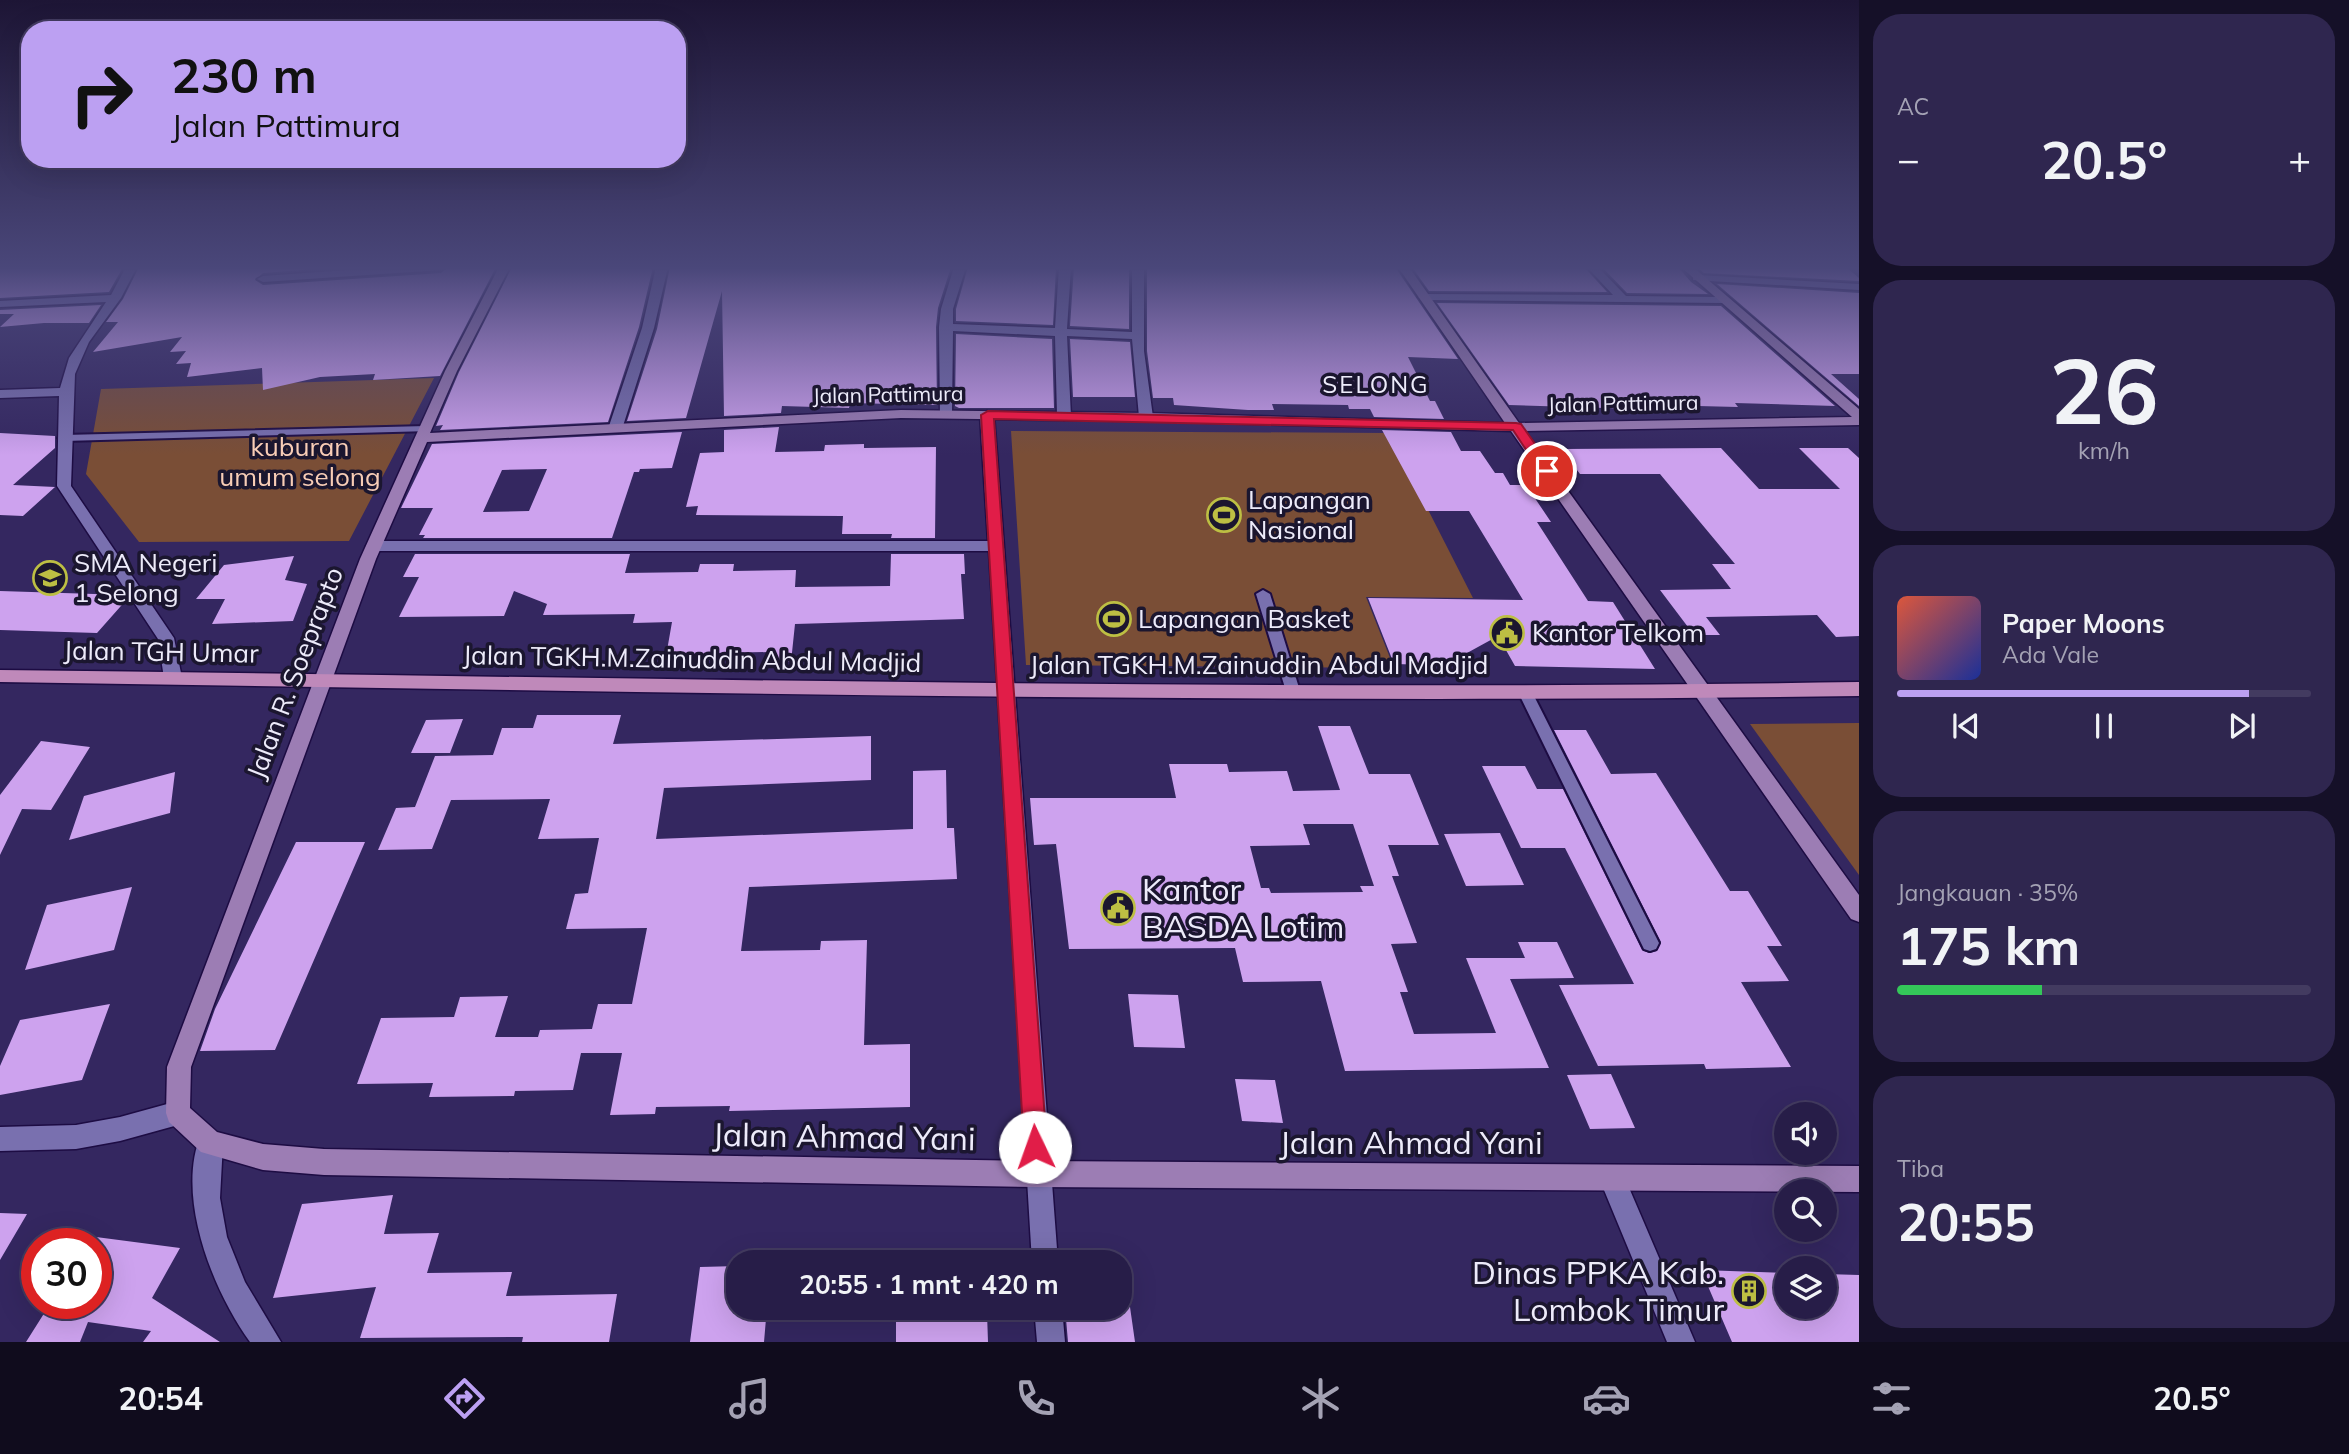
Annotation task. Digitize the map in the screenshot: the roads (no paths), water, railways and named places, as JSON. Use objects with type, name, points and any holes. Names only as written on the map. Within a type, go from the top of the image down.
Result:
[{"type":"main road","name":"Jalan TGH Umar","points":[[0,676],[322,680]]},
{"type":"main road","name":"Jalan TGKH.M.Zainuddin Abdul Madjid","points":[[322,680],[1526,694],[1859,689]]},
{"type":"street","points":[[93,330],[77,353],[66,392],[64,486],[166,638],[172,656],[173,678]]},
{"type":"street","name":"Jalan R. Soeprapto","points":[[178,1113],[179,1067],[322,680],[374,546],[451,371],[472,330]]},
{"type":"street","points":[[616,426],[648,330]]},
{"type":"street","points":[[945,330],[945,414]]},
{"type":"street","points":[[1021,330],[1139,336]]},
{"type":"street","points":[[1139,330],[1141,394],[1146,416]]},
{"type":"street","points":[[1447,330],[1700,692],[1859,912]]},
{"type":"street","points":[[1758,330],[1859,416]]},
{"type":"street","points":[[1061,331],[1064,416]]},
{"type":"street","points":[[0,394],[66,392]]},
{"type":"street","name":"Jalan Pattimura","points":[[424,433],[901,414],[1146,416],[1516,427],[1859,421]]},
{"type":"street","points":[[988,415],[1044,1250]]},
{"type":"street","points":[[374,546],[996,546]]},
{"type":"street","points":[[0,1139],[76,1137],[120,1129],[178,1113]]},
{"type":"street","name":"Jalan Ahmad Yani","points":[[178,1113],[210,1143],[263,1157],[324,1162],[1037,1174],[1859,1179]]},
{"type":"street","points":[[210,1143],[207,1196],[223,1270],[267,1342]]},
{"type":"street","points":[[1612,1178],[1681,1342]]},
{"type":"street","points":[[1049,1320],[1051,1342]]},
{"type":"lane","points":[[66,438],[424,433]]},
{"type":"lane","points":[[1263,594],[1293,691]]},
{"type":"lane","points":[[1526,694],[1650,943]]},
{"type":"place","name":"Lapangan Nasional","points":[[1224,515]]},
{"type":"place","name":"SMA Negeri 1 Selong","points":[[50,578]]},
{"type":"place","name":"Lapangan Basket","points":[[1114,619]]},
{"type":"place","name":"Kantor Telkom","points":[[1507,633]]},
{"type":"place","name":"Kantor BASDA Lotim","points":[[1118,908]]},
{"type":"place","name":"Dinas PPKA Kab. Lombok Timur","points":[[1749,1291]]},
{"type":"district","name":"SELONG","points":[[1376,385]]},
{"type":"park label","name":"kuburan umum selong","points":[[300,462]]}]
